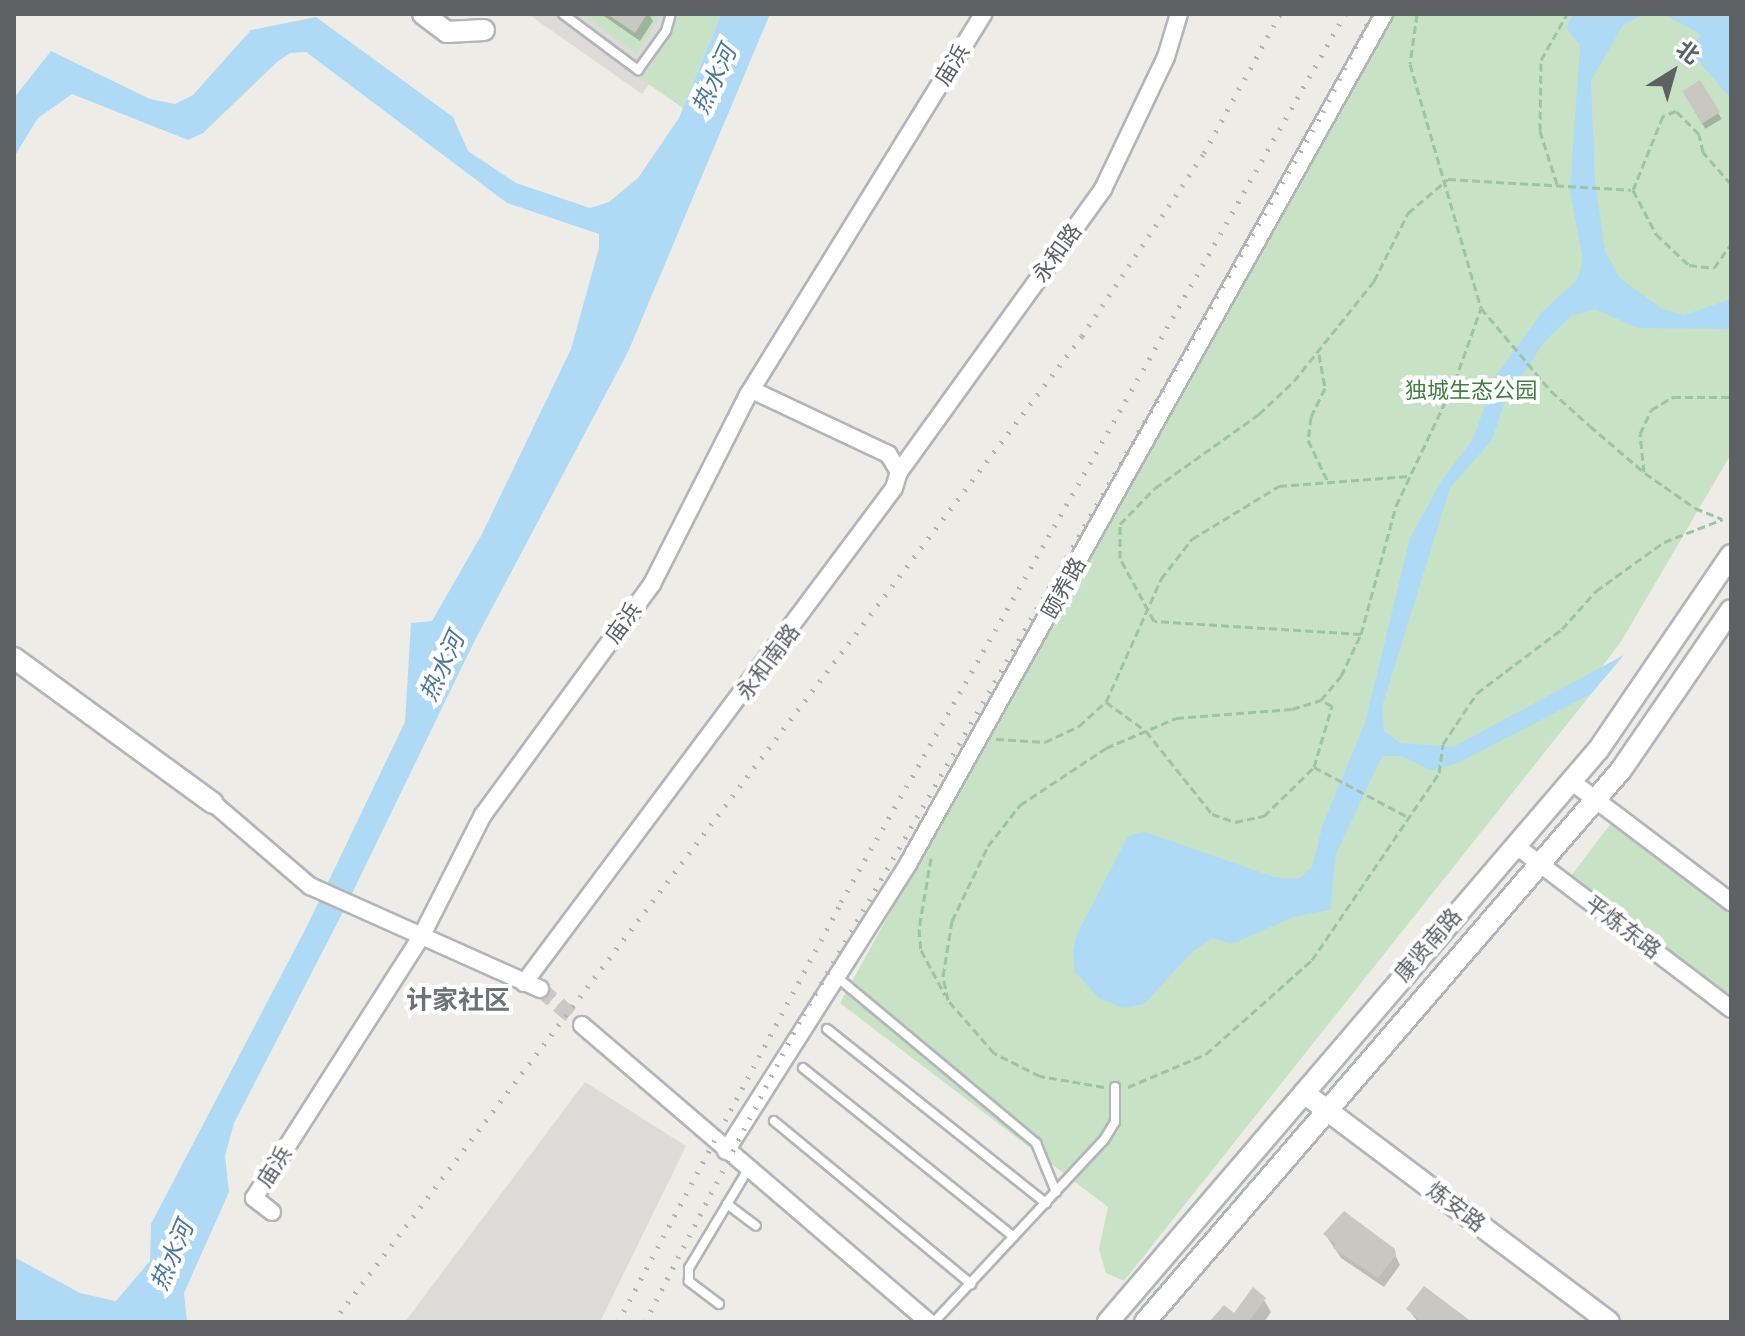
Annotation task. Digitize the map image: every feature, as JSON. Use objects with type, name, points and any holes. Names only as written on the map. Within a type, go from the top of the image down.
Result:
[{"type":"street","points":[[423,14],[447,32],[484,30],[468,14]]},
{"type":"street","name":"庙浜","points":[[272,1212],[254,1198],[421,937],[483,815],[652,584],[752,390],[983,14]]},
{"type":"street","name":"永和路","points":[[899,472],[1103,189],[1166,57],[1179,14]]},
{"type":"street","name":"颐养路","points":[[726,1151],[838,978],[979,739],[1384,14]]},
{"type":"street","points":[[752,390],[888,454],[899,472]]},
{"type":"street","name":"永和南路","points":[[421,937],[532,986],[841,564],[894,488],[899,472]]},
{"type":"street","name":"康贤南路","points":[[1108,1322],[1571,781],[1648,683],[1731,555]]},
{"type":"street","name":"康贤南路","points":[[1145,1322],[1595,800],[1671,701],[1731,610]]},
{"type":"street","points":[[14,658],[213,803],[310,886],[421,937]]},
{"type":"street","points":[[1571,781],[1731,902]]},
{"type":"street","name":"平炼东路","points":[[1515,845],[1731,1009]]},
{"type":"street","points":[[582,1025],[747,1171],[932,1322]]},
{"type":"street","name":"炼安路","points":[[1304,1093],[1609,1322]]},
{"type":"lane","points":[[563,14],[638,70],[666,31],[671,14]]},
{"type":"lane","points":[[838,978],[1036,1143],[1056,1192]]},
{"type":"lane","points":[[827,1029],[1046,1203]]},
{"type":"lane","points":[[803,1068],[1014,1237]]},
{"type":"lane","points":[[932,1322],[1046,1203],[1115,1122],[1115,1087]]},
{"type":"lane","points":[[774,1121],[971,1284]]},
{"type":"lane","points":[[719,1304],[689,1281],[689,1268],[747,1171]]},
{"type":"lane","points":[[727,1204],[756,1226]]},
{"type":"path","points":[[937,846],[930,859],[919,929],[921,950],[948,1000],[994,1053],[1040,1076],[1131,1087],[1206,1054],[1312,960],[1439,773],[1443,744],[1477,693],[1562,629],[1596,591],[1664,542],[1723,519],[1695,508],[1645,473],[1534,371],[1481,308],[1448,179],[1410,64],[1417,14]]},
{"type":"path","points":[[1558,186],[1540,131],[1541,60],[1567,14]]},
{"type":"path","points":[[1731,184],[1703,152],[1699,134],[1676,111],[1663,116],[1633,190],[1656,234],[1689,265],[1714,268],[1731,247]]},
{"type":"path","points":[[1361,634],[1154,621],[1120,558],[1120,524],[1155,488],[1259,414],[1319,354],[1374,281],[1408,213],[1448,179],[1633,190]]},
{"type":"path","points":[[948,1000],[943,976],[952,921],[988,846],[1033,796],[1106,748],[1176,718],[1292,709],[1321,700],[1341,676],[1361,634],[1396,506],[1481,308]]},
{"type":"path","points":[[1319,354],[1325,388],[1311,417],[1308,440],[1328,482]]},
{"type":"path","points":[[1645,473],[1640,434],[1651,410],[1673,397],[1731,397]]},
{"type":"path","points":[[989,752],[996,739],[1045,742],[1079,726],[1106,702],[1146,608],[1192,539],[1279,486],[1409,476]]},
{"type":"path","points":[[1106,702],[1146,731],[1212,814],[1235,822],[1264,816],[1314,767],[1332,706],[1321,700]]},
{"type":"path","points":[[1314,767],[1408,816]]},
{"type":"shaded area","points":[[528,14],[688,14],[670,56],[642,94]]},
{"type":"shaded area","points":[[585,1082],[686,1146],[600,1322],[405,1322]]},
{"type":"green space","points":[[582,14],[661,14],[637,54]]},
{"type":"green space","points":[[674,14],[721,14],[683,108],[641,79],[662,50]]},
{"type":"green space","name":"独城生态公园","points":[[1380,14],[1731,14],[1731,454],[1622,640],[1578,699],[1591,694],[1124,1281],[1106,1273],[1099,1249],[1108,1207],[840,1003],[1200,353]]},
{"type":"green space","points":[[1615,818],[1731,905],[1731,997],[1571,876]]},
{"type":"water","name":"热水河","points":[[721,14],[770,14],[628,352],[474,642],[343,912],[234,1123],[225,1156],[229,1192],[184,1293],[187,1322],[14,1322],[14,1257],[80,1293],[116,1301],[150,1261],[151,1224],[307,926],[405,722],[411,623],[432,621],[482,534],[571,349],[599,248],[599,234],[507,203],[306,52],[290,53],[277,62],[203,133],[188,140],[72,94],[38,118],[14,157],[14,98],[51,51],[150,99],[175,104],[193,95],[251,30],[316,17],[453,117],[468,151],[516,183],[590,208],[609,202],[638,178],[679,118]]},
{"type":"water","points":[[1573,14],[1731,14],[1731,99],[1688,49],[1702,35],[1666,15],[1640,16],[1623,25],[1591,81],[1595,183],[1605,251],[1620,278],[1662,309],[1684,315],[1731,299],[1731,329],[1638,328],[1595,309],[1571,316],[1544,342],[1504,403],[1492,440],[1450,488],[1382,707],[1384,731],[1400,743],[1453,747],[1624,655],[1591,694],[1460,762],[1432,771],[1402,756],[1382,756],[1336,854],[1330,910],[1293,917],[1232,944],[1214,938],[1194,950],[1144,1004],[1123,1008],[1099,998],[1075,972],[1073,953],[1077,934],[1128,836],[1145,832],[1274,877],[1298,879],[1312,867],[1323,824],[1365,723],[1410,538],[1442,480],[1473,439],[1495,377],[1543,311],[1577,280],[1583,260],[1570,192],[1580,45],[1566,28]]},
{"type":"building","points":[[607,14],[647,14],[635,33]]},
{"type":"building","points":[[1700,80],[1720,112],[1702,123],[1682,91]]},
{"type":"building","points":[[1344,1211],[1395,1249],[1396,1255],[1378,1278],[1333,1248],[1336,1244],[1323,1234]]},
{"type":"building","points":[[1424,1286],[1472,1322],[1423,1322],[1406,1309]]},
{"type":"building","points":[[1253,1287],[1266,1298],[1248,1322],[1209,1322],[1224,1305],[1234,1313]]},
{"type":"tunnel","points":[[540,989],[582,1025]]},
{"type":"railway","points":[[333,1322],[1082,336],[1204,153],[1280,14]]},
{"type":"railway","points":[[618,1322],[841,902],[1345,14]]},
{"type":"railway","points":[[645,1322],[803,1015],[1323,112],[1372,14]]},
{"type":"district","name":"计家社区","points":[[458,1001]]}]
